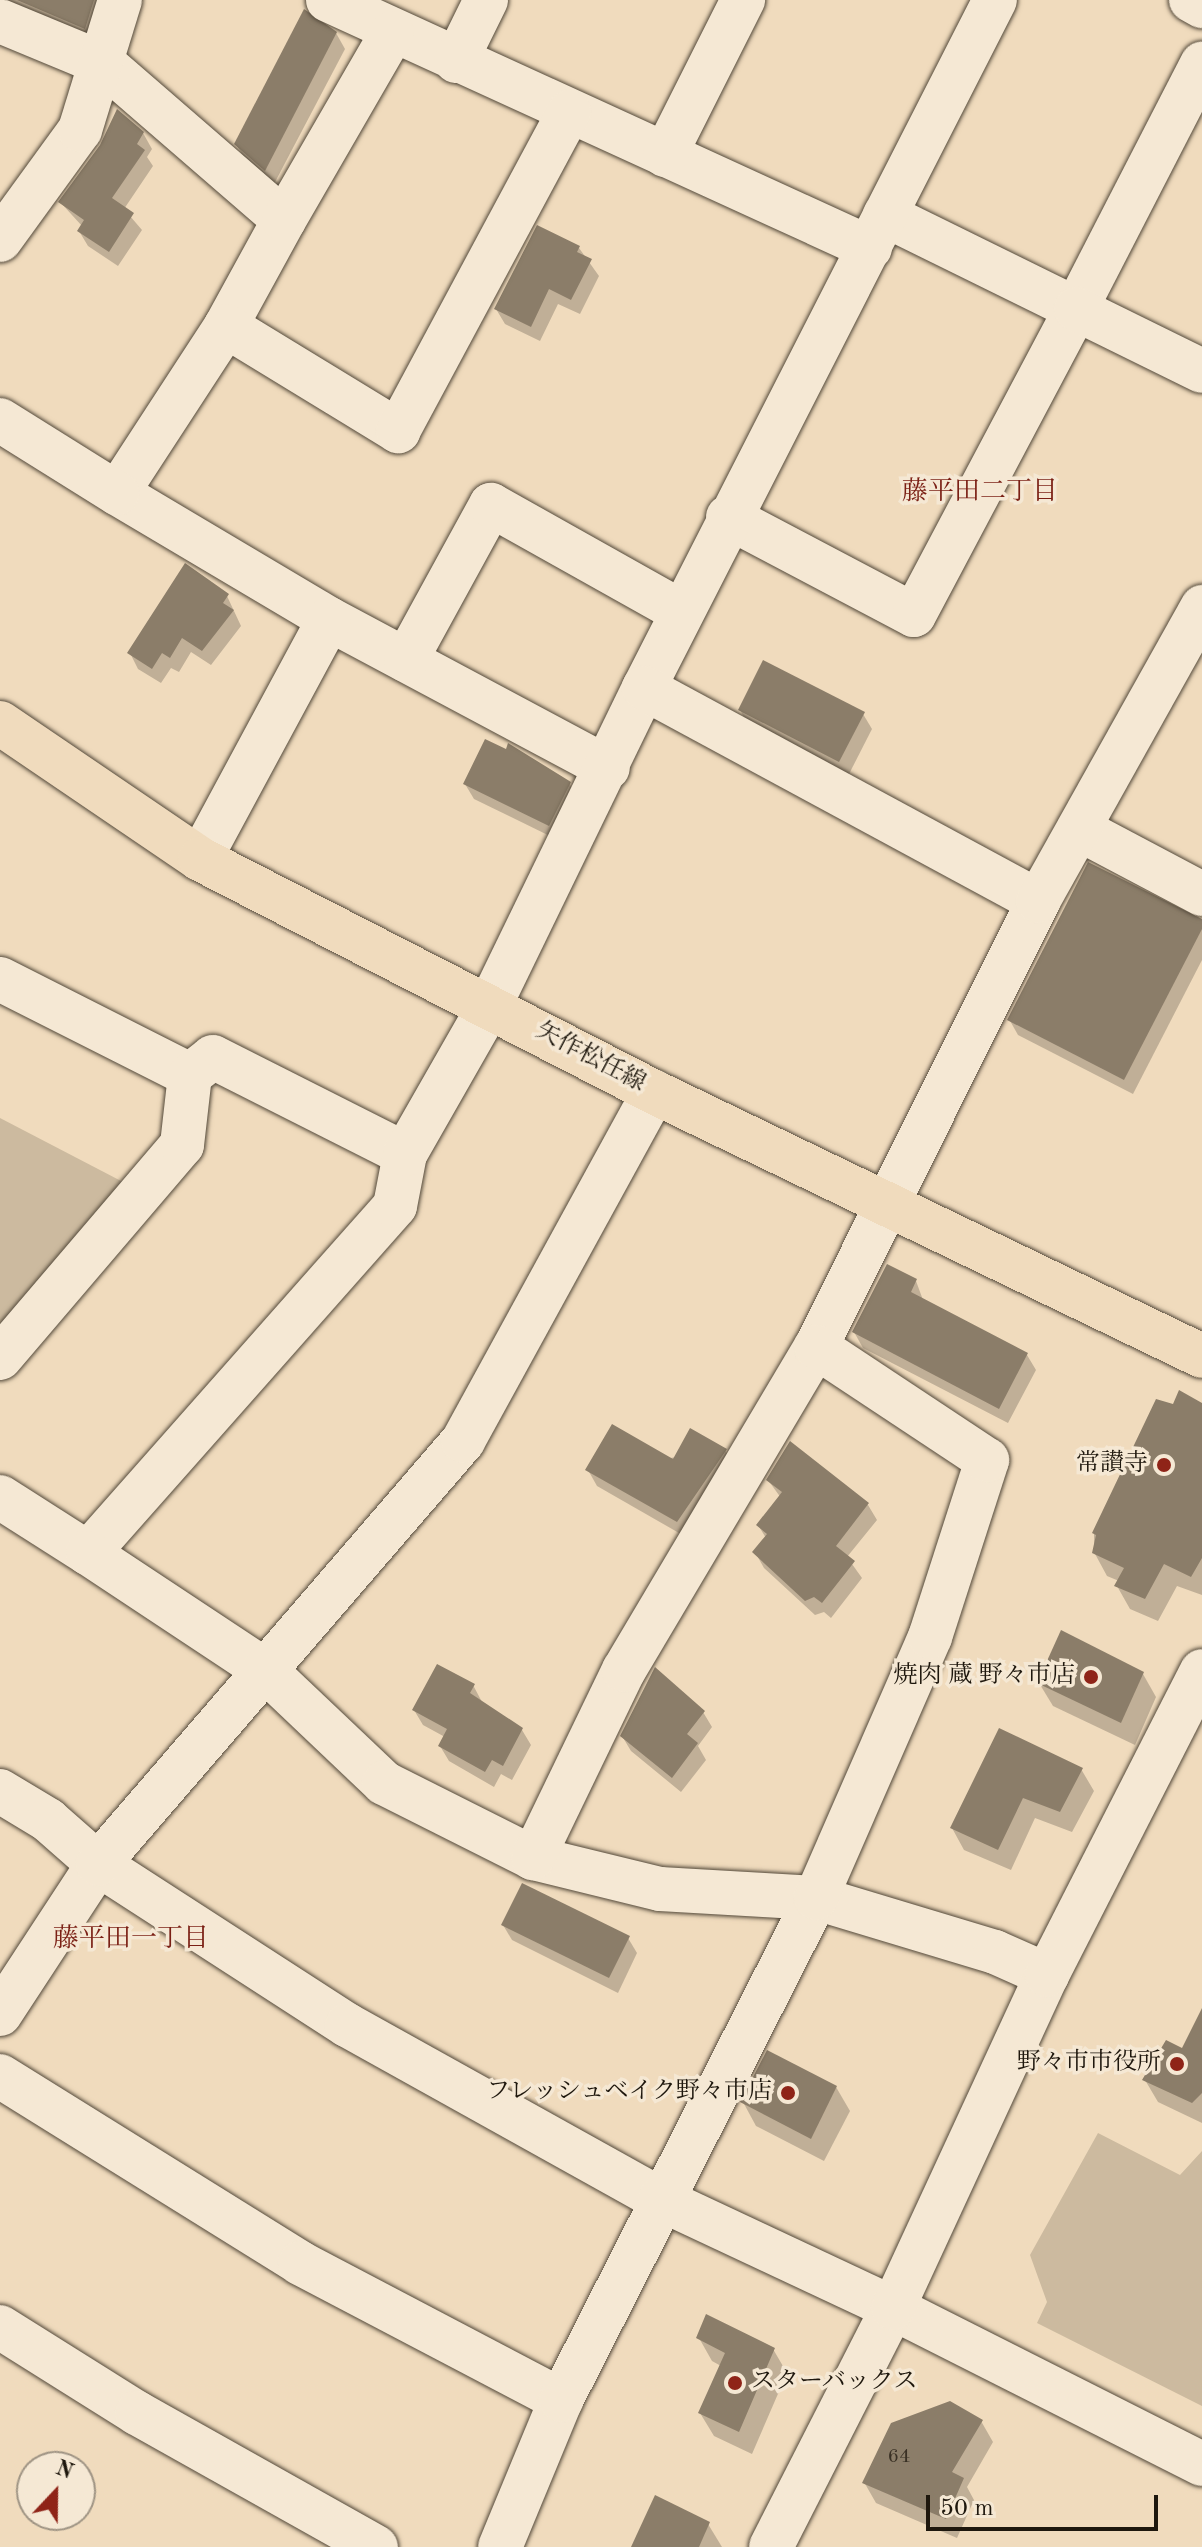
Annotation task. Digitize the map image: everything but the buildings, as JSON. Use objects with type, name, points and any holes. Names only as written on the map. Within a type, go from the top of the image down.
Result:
[{"type":"main road","name":"矢作松任線","points":[[0,723],[200,859],[490,1005],[654,1092],[1202,1356]]},
{"type":"street","points":[[0,240],[80,130],[104,64],[120,0]]},
{"type":"street","points":[[328,0],[392,33],[665,155],[878,232],[1076,309],[1202,371]]},
{"type":"street","points":[[456,61],[486,0]]},
{"type":"street","points":[[665,155],[743,0]]},
{"type":"street","points":[[88,1553],[395,1206],[405,1154],[490,1005],[728,517],[878,232],[995,0]]},
{"type":"street","points":[[1191,0],[1202,6]]},
{"type":"street","points":[[0,21],[104,64],[284,220]]},
{"type":"street","points":[[117,493],[226,326],[392,33]]},
{"type":"street","points":[[728,517],[914,615],[1202,64]]},
{"type":"street","points":[[226,326],[398,431],[569,112]]},
{"type":"street","points":[[0,420],[329,619],[608,768]]},
{"type":"street","points":[[406,660],[491,505],[682,612]]},
{"type":"street","points":[[533,1858],[624,1670],[816,1347],[1038,901],[1081,830],[1187,674],[1202,607]]},
{"type":"street","points":[[200,859],[329,619]]},
{"type":"street","points":[[644,688],[1038,901]]},
{"type":"street","points":[[1081,830],[1202,894]]},
{"type":"street","points":[[0,979],[190,1075]]},
{"type":"street","points":[[0,1358],[182,1145],[190,1075],[213,1057],[405,1154]]},
{"type":"street","points":[[0,2014],[98,1864],[463,1441],[654,1092]]},
{"type":"street","points":[[500,2547],[561,2400],[660,2199],[816,1898],[930,1637],[987,1460],[816,1347]]},
{"type":"street","points":[[0,1497],[265,1670],[384,1783],[533,1858],[660,1889],[816,1898],[995,1952],[1047,1975]]},
{"type":"street","points":[[771,2547],[893,2308],[1047,1975],[1202,1671]]},
{"type":"street","points":[[0,1791],[48,1820],[98,1864],[347,2025],[660,2199],[893,2308],[1202,2464]]},
{"type":"street","points":[[0,2076],[300,2263],[561,2400]]},
{"type":"street","points":[[0,2327],[137,2413],[376,2547]]},
{"type":"shaded area","points":[[0,1118],[123,1182],[0,1327]]},
{"type":"shaded area","points":[[1098,2133],[1180,2175],[1202,2151],[1202,2406],[1037,2323],[1047,2302],[1030,2255]]},
{"type":"place","name":"常讃寺","points":[[1164,1465]]},
{"type":"place","name":"焼肉 蔵 野々市店","points":[[1091,1677]]},
{"type":"place","name":"野々市市役所","points":[[1177,2064]]},
{"type":"place","name":"フレッシュベイク野々市店","points":[[788,2093]]},
{"type":"place","name":"スターバックス","points":[[735,2383]]},
{"type":"district","name":"藤平田二丁目","points":[[980,493]]},
{"type":"district","name":"藤平田一丁目","points":[[131,1940]]}]
